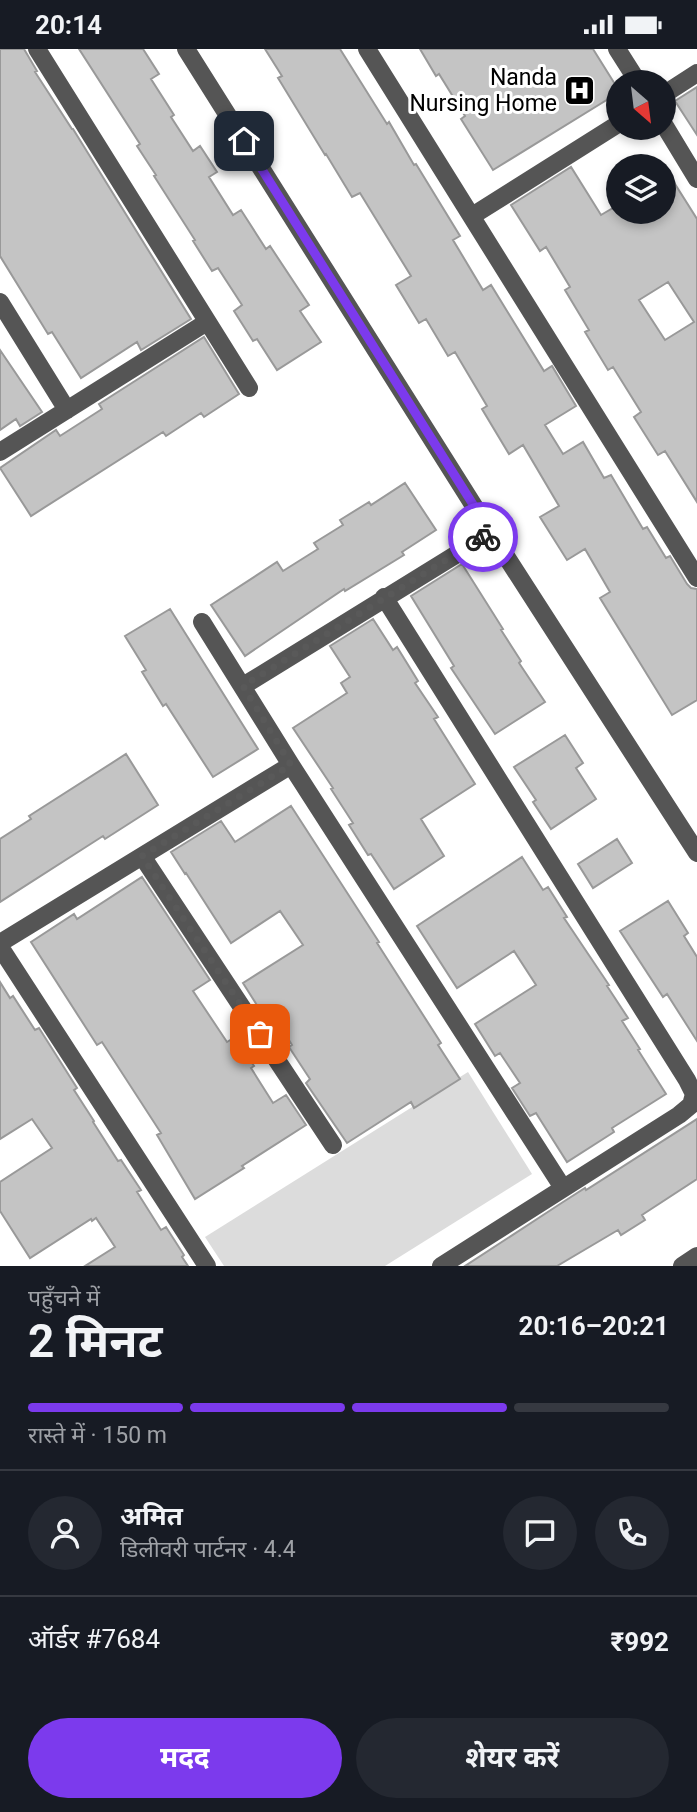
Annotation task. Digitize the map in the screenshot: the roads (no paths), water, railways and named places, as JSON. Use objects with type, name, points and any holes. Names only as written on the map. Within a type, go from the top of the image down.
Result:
[{"type":"street","points":[[37,49],[249,388]]},
{"type":"street","points":[[186,49],[491,533],[697,853]]},
{"type":"street","points":[[367,49],[697,578]]},
{"type":"street","points":[[617,49],[630,70]]},
{"type":"street","points":[[676,87],[697,73]]},
{"type":"street","points":[[472,216],[606,132]]},
{"type":"street","points":[[673,140],[697,179]]},
{"type":"street","points":[[0,302],[67,410]]},
{"type":"street","points":[[0,452],[207,322]]},
{"type":"street","points":[[243,686],[491,533]]},
{"type":"street","points":[[384,597],[673,1056],[694,1094],[691,1105],[679,1115],[441,1266]]},
{"type":"street","points":[[202,622],[563,1188]]},
{"type":"street","points":[[207,1266],[0,945],[291,765]]},
{"type":"street","points":[[142,856],[333,1145]]},
{"type":"street","points":[[682,1266],[697,1257]]},
{"type":"place","name":"Nanda Nursing Home","points":[[580,90]]}]
